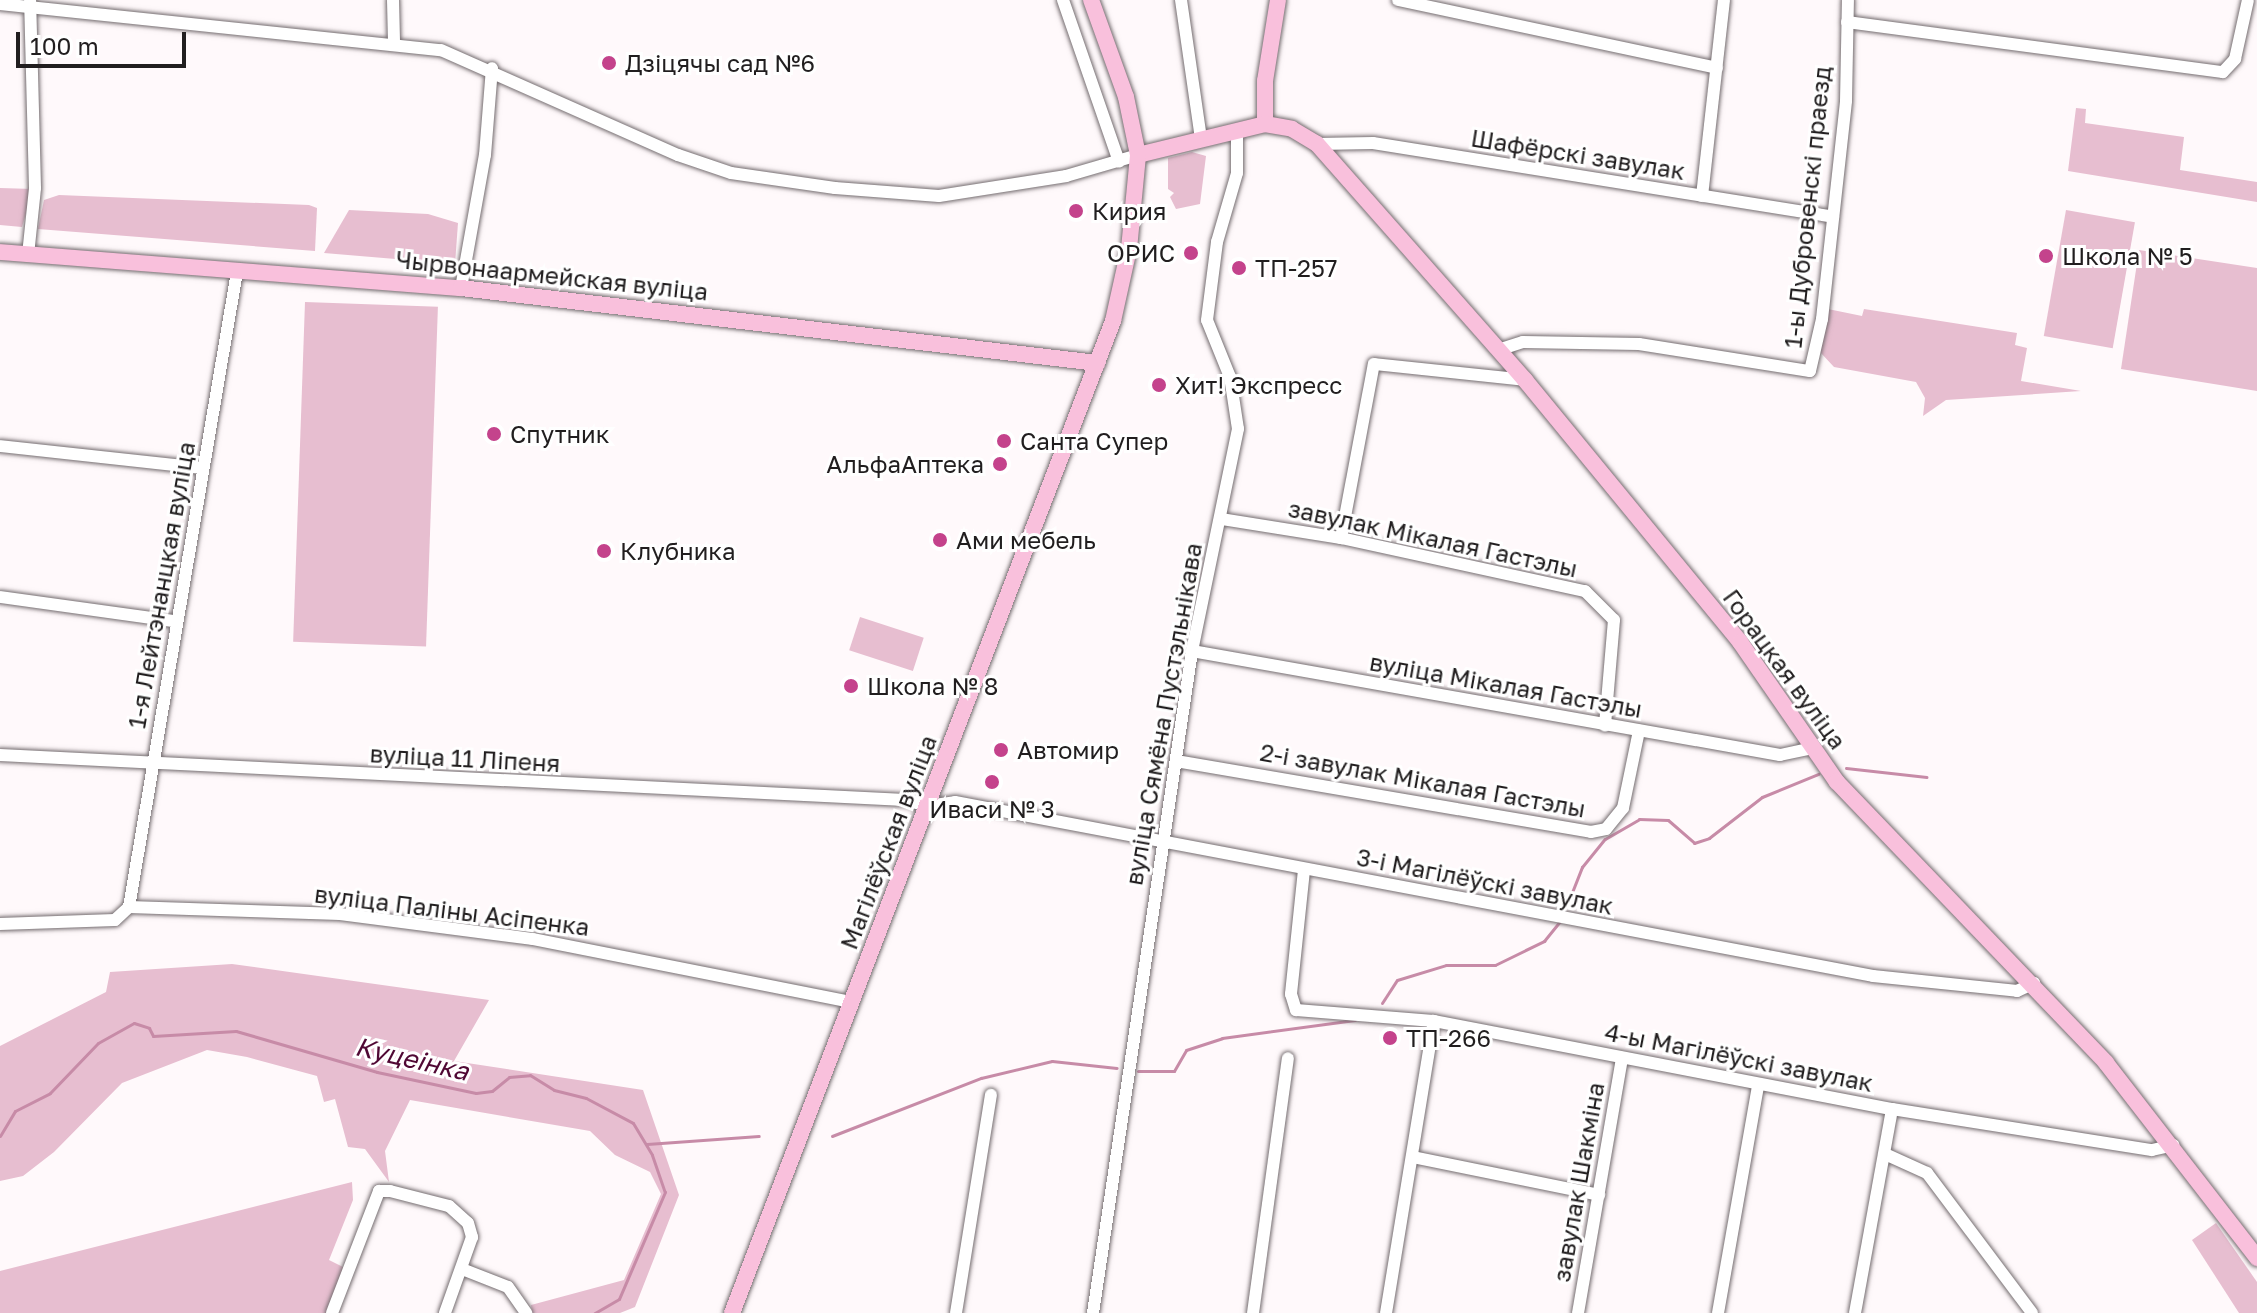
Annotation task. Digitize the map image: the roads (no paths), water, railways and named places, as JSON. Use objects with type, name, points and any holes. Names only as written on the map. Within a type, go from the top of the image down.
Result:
[{"type":"main road","name":"Магілёўская вуліца","points":[[732,1313],[1098,363],[1129,249],[1138,155],[1126,97],[1091,0]]},
{"type":"main road","points":[[1138,155],[1265,124],[1265,81],[1278,0]]},
{"type":"main road","name":"Горацкая вуліца","points":[[1265,124],[1292,129],[1317,144],[1525,380],[1740,642],[1812,748],[1864,812],[2034,983],[2173,1145],[2257,1258]]},
{"type":"main road","name":"Чырвонаармейская вуліца","points":[[0,252],[461,288],[1098,363]]},
{"type":"street","points":[[393,0],[394,42]]},
{"type":"street","points":[[1063,0],[1119,162]]},
{"type":"street","points":[[1181,0],[1201,139]]},
{"type":"street","points":[[1398,0],[1717,68]]},
{"type":"street","points":[[1702,196],[1724,0]]},
{"type":"street","name":"1-ы Дубровенскі праезд","points":[[1498,350],[1523,342],[1639,344],[1810,371],[1833,217],[1846,101],[1848,0]]},
{"type":"street","points":[[1847,22],[2223,72],[2235,59],[2248,0]]},
{"type":"street","points":[[28,255],[35,188],[30,3]]},
{"type":"street","points":[[0,4],[30,3],[394,42],[441,50],[492,68],[678,155],[731,173],[939,196],[1010,188],[1138,155]]},
{"type":"street","points":[[461,288],[485,155],[492,68]]},
{"type":"street","name":"вуліца Сямёна Пустэльнікава","points":[[1093,1313],[1161,841],[1192,651],[1222,519],[1237,405],[1207,320],[1217,242],[1237,173],[1237,130]]},
{"type":"street","name":"Шафёрскі завулак","points":[[1317,144],[1373,143],[1833,217]]},
{"type":"street","name":"1-я Лейтэнанцкая вуліца","points":[[129,907],[174,621],[237,272]]},
{"type":"street","points":[[1341,538],[1368,376],[1374,364],[1525,380]]},
{"type":"street","points":[[0,446],[203,468]]},
{"type":"street","name":"завулак Мікалая Гастэлы","points":[[1222,519],[1341,538],[1585,591],[1614,620],[1605,726]]},
{"type":"street","points":[[0,597],[174,621]]},
{"type":"street","name":"вуліца Мікалая Гастэлы","points":[[1192,651],[1780,755],[1812,748]]},
{"type":"street","name":"2-і завулак Мікалая Гастэлы","points":[[1176,761],[1591,832],[1606,829],[1623,808],[1639,731]]},
{"type":"street","name":"вуліца 11 Ліпеня","points":[[0,755],[905,800],[927,806]]},
{"type":"street","name":"3-і Магілёўскі завулак","points":[[927,806],[955,802],[1888,978],[2017,991],[2034,983]]},
{"type":"street","name":"4-ы Магілёўскі завулак","points":[[1304,870],[1291,994],[1296,1010],[1434,1021],[1892,1109],[2152,1150],[2173,1145]]},
{"type":"street","name":"вуліца Паліны Асіпенка","points":[[0,924],[115,920],[129,907],[340,914],[518,937],[851,1002]]},
{"type":"street","points":[[1386,1313],[1434,1021]]},
{"type":"street","points":[[1253,1313],[1288,1058]]},
{"type":"street","name":"завулак Шакміна","points":[[1578,1313],[1622,1058]]},
{"type":"street","points":[[1718,1313],[1758,1085]]},
{"type":"street","points":[[956,1313],[991,1095]]},
{"type":"street","points":[[1855,1313],[1892,1109]]},
{"type":"street","points":[[1885,1154],[1927,1173],[2032,1313]]},
{"type":"street","points":[[1413,1157],[1599,1195]]},
{"type":"street","points":[[332,1313],[379,1191],[449,1206],[468,1223],[472,1237],[445,1313]]},
{"type":"street","points":[[462,1269],[508,1287],[526,1313]]},
{"type":"waterway","points":[[1846,768],[1926,777]]},
{"type":"waterway","points":[[1567,905],[1582,867],[1605,839],[1639,819],[1668,820],[1694,843],[1709,838],[1762,797],[1818,774]]},
{"type":"waterway","points":[[1382,1003],[1397,980],[1446,965],[1495,965],[1544,941],[1560,921]]},
{"type":"waterway","points":[[1138,1071],[1174,1071],[1186,1050],[1222,1038],[1355,1020]]},
{"type":"waterway","name":"Куцеінка","points":[[0,1136],[15,1111],[50,1093],[98,1043],[134,1023],[149,1028],[153,1036],[236,1031],[377,1072],[476,1093],[492,1091],[509,1077],[530,1075],[554,1090],[586,1098],[633,1123],[652,1155],[665,1192],[619,1299],[595,1313]]},
{"type":"waterway","points":[[832,1136],[981,1078],[1052,1061],[1117,1068]]},
{"type":"waterway","points":[[647,1144],[759,1136]]},
{"type":"place","name":"Дзіцячы сад №6","points":[[609,63]]},
{"type":"place","name":"Кирия","points":[[1076,211]]},
{"type":"place","name":"ОРИС","points":[[1191,253]]},
{"type":"place","name":"Школа № 5","points":[[2046,256]]},
{"type":"place","name":"ТП-257","points":[[1239,268]]},
{"type":"place","name":"Хит! Экспресс","points":[[1159,385]]},
{"type":"place","name":"Спутник","points":[[494,434]]},
{"type":"place","name":"Санта Супер","points":[[1004,441]]},
{"type":"place","name":"АльфаАптека","points":[[1000,464]]},
{"type":"place","name":"Ами мебель","points":[[940,540]]},
{"type":"place","name":"Клубника","points":[[604,551]]},
{"type":"place","name":"Школа № 8","points":[[851,686]]},
{"type":"place","name":"Автомир","points":[[1001,750]]},
{"type":"place","name":"Иваси № 3","points":[[992,782]]},
{"type":"place","name":"ТП-266","points":[[1390,1038]]}]
